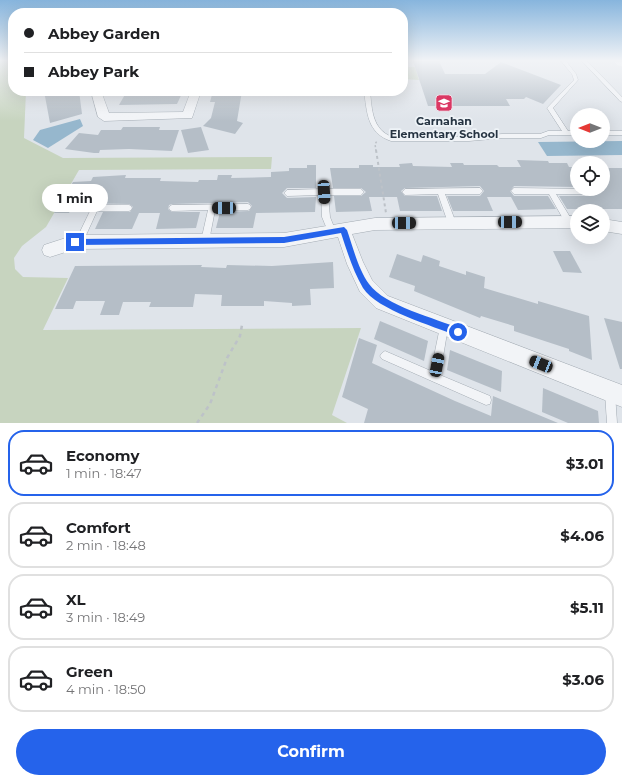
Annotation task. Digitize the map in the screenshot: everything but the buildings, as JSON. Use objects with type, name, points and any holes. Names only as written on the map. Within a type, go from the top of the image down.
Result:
[{"type":"street","points":[[98,96],[104,117],[188,115],[194,96]]},
{"type":"street","points":[[50,250],[79,242],[284,240],[375,224],[570,222]]},
{"type":"street","points":[[610,226],[622,228]]},
{"type":"street","points":[[338,231],[366,286],[382,302],[616,394]]},
{"type":"lane","points":[[566,133],[550,108],[575,81]]},
{"type":"lane","points":[[603,81],[622,100]]},
{"type":"lane","points":[[368,96],[373,125],[380,135],[391,139],[469,139],[570,133]]},
{"type":"lane","points":[[610,133],[622,133]]},
{"type":"lane","points":[[514,191],[570,191]]},
{"type":"lane","points":[[551,191],[570,218]]},
{"type":"lane","points":[[324,192],[326,217],[338,231]]},
{"type":"lane","points":[[287,193],[361,192]]},
{"type":"lane","points":[[405,192],[480,192]]},
{"type":"lane","points":[[441,192],[452,223]]},
{"type":"lane","points":[[172,208],[248,207]]},
{"type":"lane","points":[[76,208],[129,208]]},
{"type":"lane","points":[[79,242],[95,208]]},
{"type":"lane","points":[[205,241],[212,208]]},
{"type":"lane","points":[[435,378],[445,326]]},
{"type":"lane","points":[[384,356],[486,400]]},
{"type":"lane","points":[[612,423],[616,394]]},
{"type":"path","points":[[379,140],[375,144],[388,224]]},
{"type":"path","points":[[197,423],[210,404],[227,358],[240,336],[242,325]]},
{"type":"green space","points":[[0,81],[8,81],[8,96],[26,96],[24,138],[63,158],[272,157],[271,169],[79,170],[46,227],[22,246],[14,258],[15,269],[23,277],[68,278],[43,330],[361,328],[332,415],[347,423],[0,423]]},
{"type":"water","points":[[80,119],[83,126],[48,148],[33,140],[40,130]]},
{"type":"water","points":[[610,141],[622,141],[622,155],[547,156],[538,142],[570,142],[570,148],[610,148]]},
{"type":"place","name":"Carnahan Elementary School","points":[[444,103]]},
{"type":"route","points":[[75,242],[284,240],[344,230],[355,264],[366,286],[382,302],[458,332]]}]
